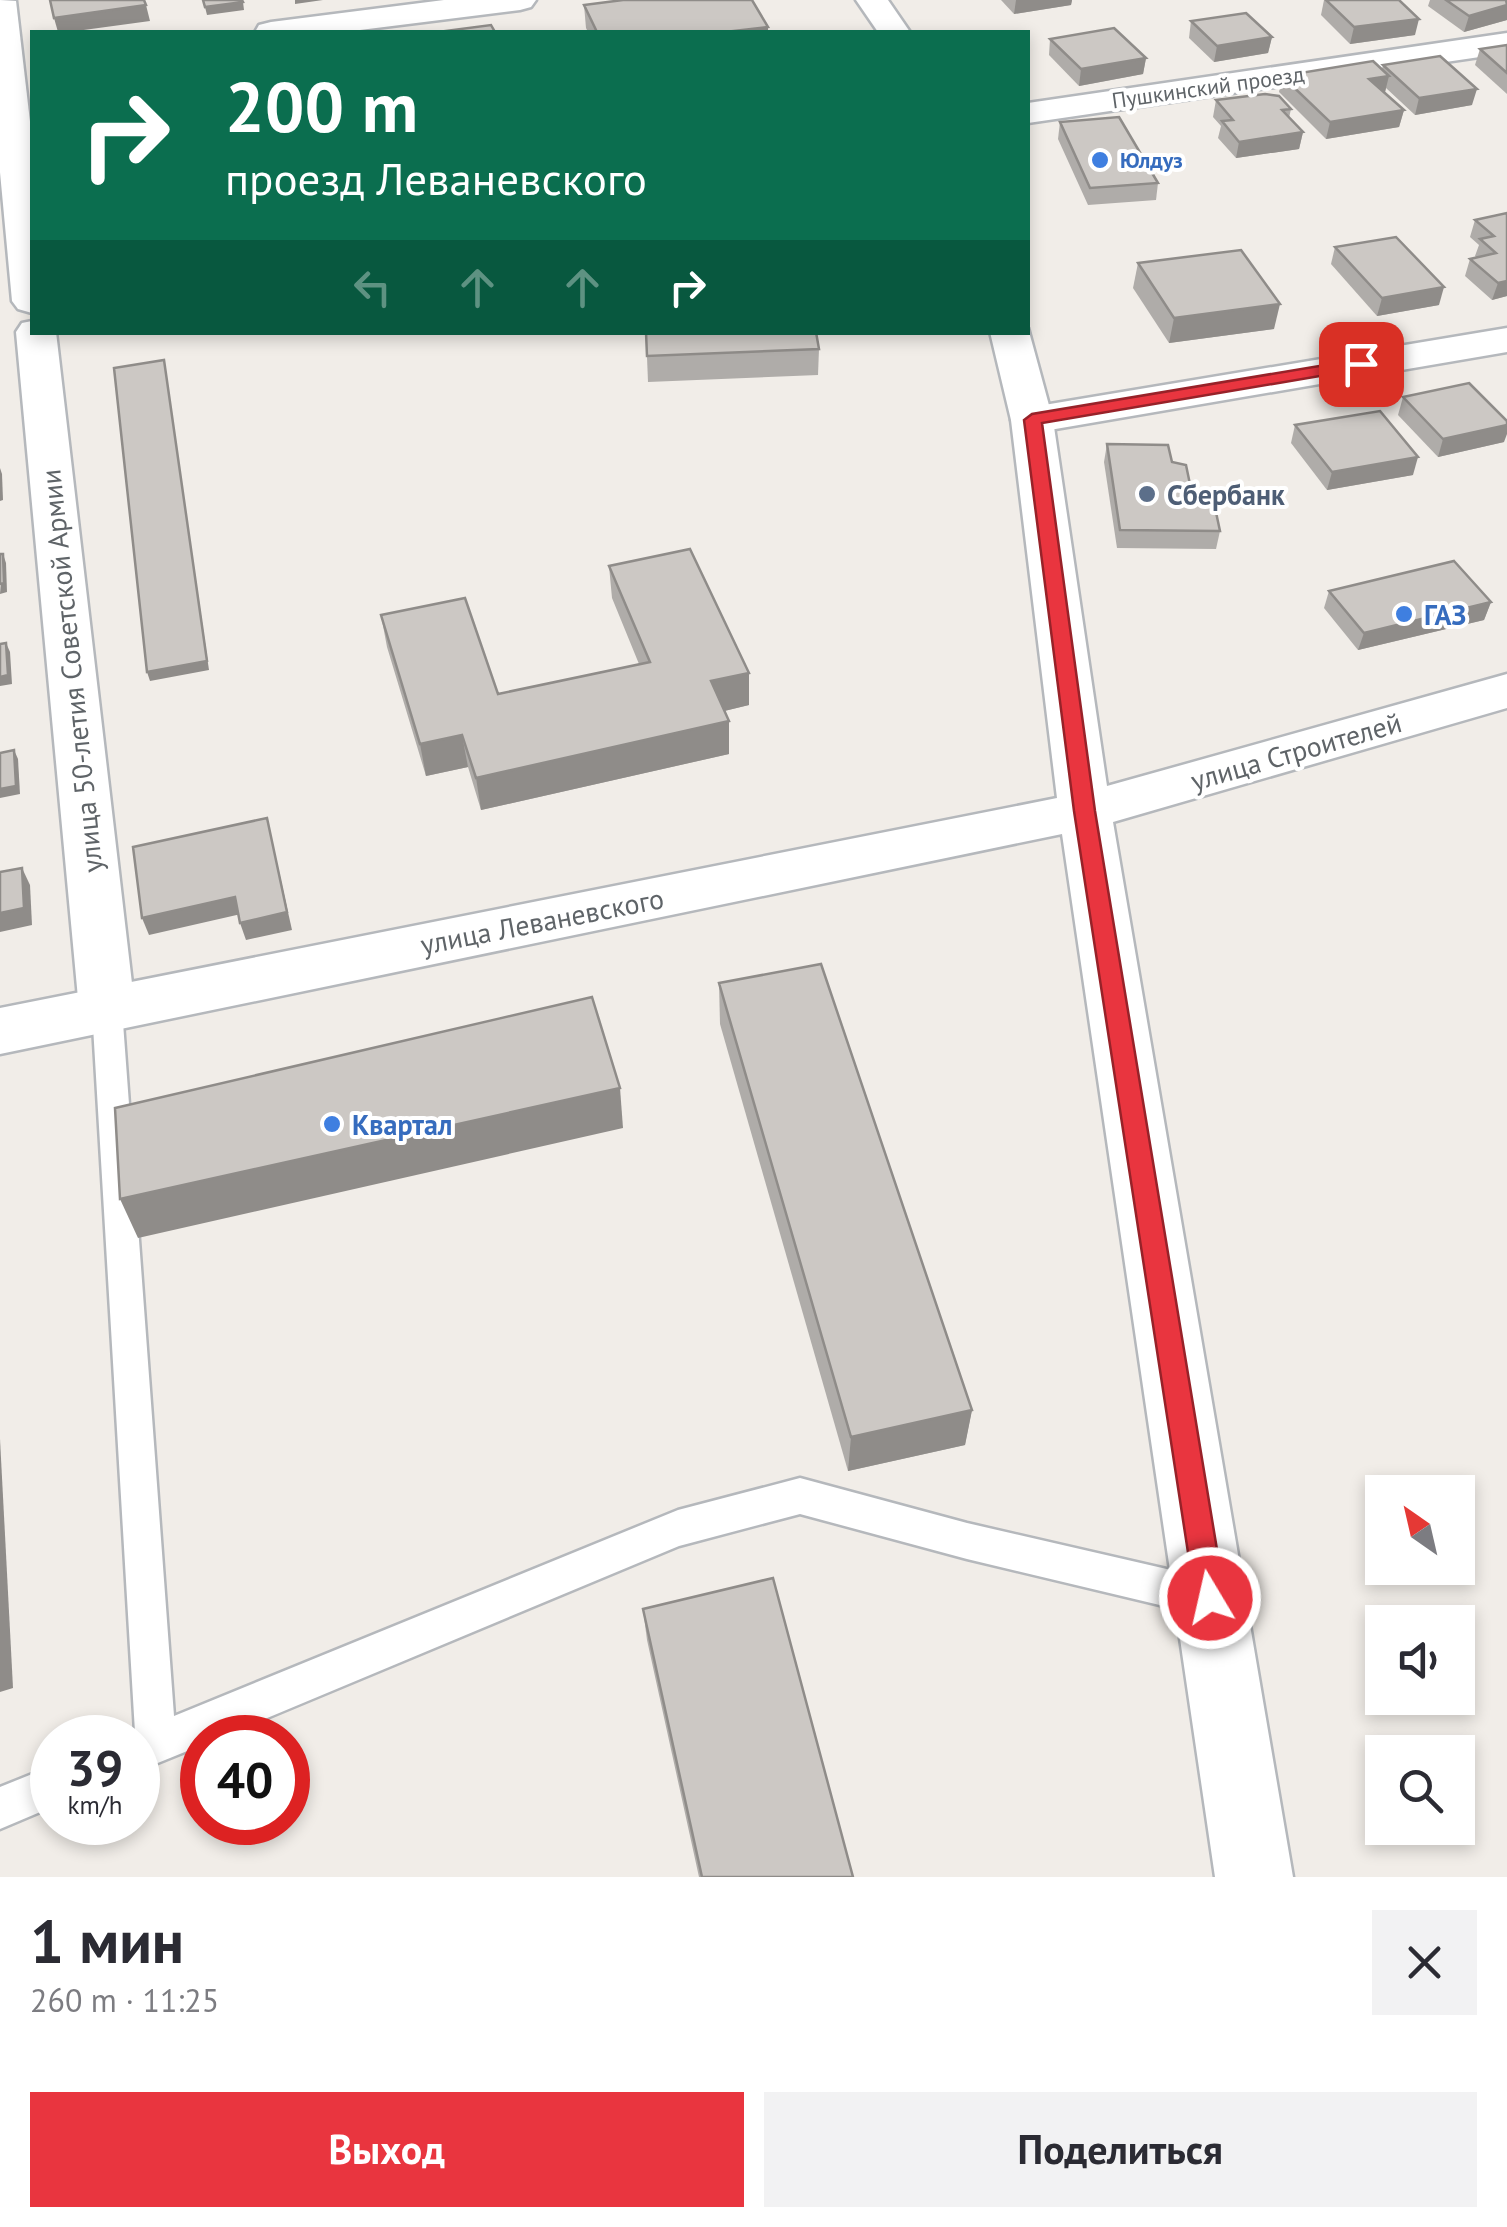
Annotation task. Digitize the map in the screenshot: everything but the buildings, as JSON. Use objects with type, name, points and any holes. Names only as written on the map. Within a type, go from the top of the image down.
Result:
[{"type":"street","points":[[281,30],[386,8],[520,0]]},
{"type":"street","points":[[872,0],[893,30]]},
{"type":"street","points":[[0,1],[13,68],[30,276]]},
{"type":"street","name":"Пушкинский проезд","points":[[1030,113],[1507,42]]},
{"type":"street","name":"улица 50-летия Советской Армии","points":[[36,335],[107,1009]]},
{"type":"street","points":[[1011,335],[1032,420],[1085,811],[1254,1877]]},
{"type":"street","points":[[1032,420],[1507,340]]},
{"type":"street","name":"улица Строителей","points":[[1085,811],[1507,691]]},
{"type":"street","name":"улица Леваневского","points":[[0,1031],[1085,811]]},
{"type":"lane","points":[[107,1009],[145,1715]]},
{"type":"lane","points":[[160,1743],[678,1528],[800,1496],[966,1542],[1210,1598]]},
{"type":"lane","points":[[0,1808],[30,1795]]},
{"type":"place","name":"Юлдуз","points":[[1100,160]]},
{"type":"place","name":"Сбербанк","points":[[1147,494]]},
{"type":"place","name":"ГАЗ","points":[[1404,614]]},
{"type":"place","name":"Квартал","points":[[332,1124]]},
{"type":"route","points":[[1210,1598],[1085,811],[1032,420],[1361,364]]}]
